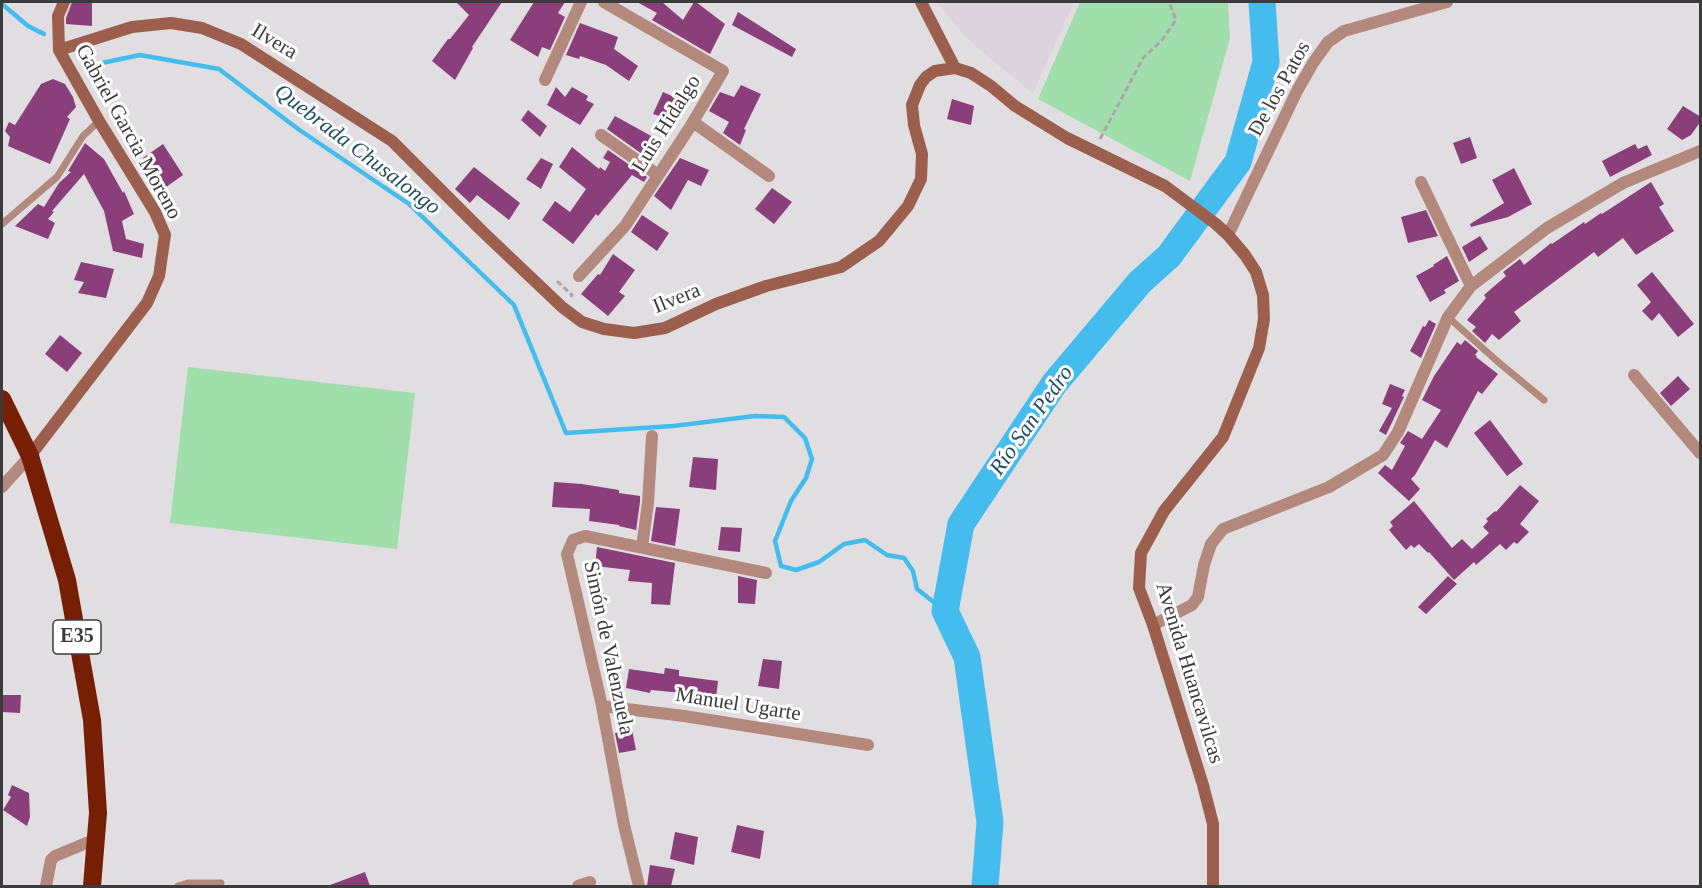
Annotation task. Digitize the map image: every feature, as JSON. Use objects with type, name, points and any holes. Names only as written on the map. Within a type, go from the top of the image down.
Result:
[{"type":"highway","name":"E35","points":[[2,399],[30,456],[67,580],[92,720],[98,813],[92,886]]},
{"type":"street","name":"Gabriel Garcia Moreno","points":[[30,456],[147,303],[159,276],[165,234],[155,212],[58,50],[58,16],[64,2]]},
{"type":"street","points":[[545,80],[582,2]]},
{"type":"street","name":"Luis Hidalgo","points":[[579,276],[625,226],[693,122],[723,71],[604,2]]},
{"type":"street","points":[[921,2],[955,68],[971,73],[1015,106],[1093,151]]},
{"type":"street","name":"De los Patos","points":[[1228,235],[1297,91],[1328,42],[1344,31],[1447,2]]},
{"type":"street","name":"Ilvera","points":[[58,50],[132,27],[171,23],[202,27],[241,44],[392,141],[482,231],[562,307],[582,322],[604,329],[634,333],[665,328],[716,304],[766,286],[842,267],[879,240],[908,206],[921,179],[922,154],[914,124],[912,105],[920,85],[935,71],[955,68]]},
{"type":"street","points":[[693,122],[768,176]]},
{"type":"street","points":[[601,135],[658,175]]},
{"type":"street","name":"Avenida Huancavilcas","points":[[1093,151],[1165,186],[1216,224],[1228,235],[1256,272],[1263,295],[1264,320],[1259,348],[1223,437],[1164,511],[1141,553],[1139,588],[1153,625],[1213,824],[1213,886]]},
{"type":"street","points":[[1153,625],[1192,604],[1198,597],[1211,544],[1223,529],[1329,487],[1383,455],[1398,432],[1448,317],[1471,286],[1547,228],[1623,183],[1701,151]]},
{"type":"street","points":[[1421,182],[1471,286]]},
{"type":"street","points":[[1634,375],[1701,453]]},
{"type":"street","points":[[642,547],[648,503],[652,436]]},
{"type":"street","points":[[2,487],[30,456]]},
{"type":"street","name":"Simón de Valenzuela","points":[[639,886],[624,825],[602,706],[567,554],[573,540],[585,536],[766,573]]},
{"type":"street","name":"Manuel Ugarte","points":[[602,706],[684,716],[868,745]]},
{"type":"street","points":[[46,886],[51,860],[55,856],[96,839]]},
{"type":"street","points":[[578,886],[590,882]]},
{"type":"lane","points":[[2,224],[57,177],[83,136],[99,121]]},
{"type":"lane","points":[[1448,317],[1497,362],[1544,400]]},
{"type":"lane","points":[[178,886],[188,883],[221,883]]},
{"type":"path","points":[[1093,151],[1143,58],[1162,40],[1176,20],[1169,2]]},
{"type":"path","points":[[558,282],[572,295]]},
{"type":"shaded area","points":[[937,2],[1074,2],[1033,94],[966,38]]},
{"type":"green space","points":[[1080,2],[1228,2],[1230,38],[1190,181],[1038,99]]},
{"type":"green space","points":[[188,367],[415,393],[397,549],[170,523]]},
{"type":"building","points":[[72,2],[92,2],[92,26],[66,24]]},
{"type":"building","points":[[456,2],[502,2],[472,47],[455,80],[432,61],[469,15]]},
{"type":"building","points":[[534,2],[565,2],[558,13],[565,17],[550,50],[542,47],[538,57],[510,40]]},
{"type":"building","points":[[637,2],[662,2],[683,20],[696,2],[725,24],[710,54],[652,20],[657,13]]},
{"type":"building","points":[[738,12],[796,49],[792,57],[732,25]]},
{"type":"building","points":[[580,23],[618,37],[614,49],[638,66],[629,81],[606,65],[580,56],[579,59],[566,55]]},
{"type":"building","points":[[53,79],[65,84],[76,107],[67,117],[70,119],[50,164],[8,146],[10,137],[5,131],[9,122],[15,125],[41,84]]},
{"type":"building","points":[[741,85],[761,94],[744,129],[746,130],[740,145],[723,133],[729,122],[709,111],[720,92],[734,97]]},
{"type":"building","points":[[556,87],[565,97],[572,87],[588,96],[586,100],[594,104],[580,125],[547,105]]},
{"type":"building","points":[[663,92],[681,100],[672,120],[653,114]]},
{"type":"building","points":[[952,99],[974,106],[971,125],[947,119]]},
{"type":"building","points":[[1683,106],[1701,117],[1701,121],[1691,135],[1682,140],[1667,129]]},
{"type":"building","points":[[528,110],[547,126],[540,137],[521,120]]},
{"type":"building","points":[[615,116],[653,137],[642,154],[607,129]]},
{"type":"building","points":[[1470,137],[1477,158],[1461,164],[1453,143]]},
{"type":"building","points":[[85,143],[104,159],[123,193],[124,191],[134,214],[122,221],[126,239],[144,244],[142,258],[113,251],[104,211],[84,174],[52,211],[54,212],[48,219],[55,223],[48,239],[15,226],[38,204],[44,207],[59,183],[71,172],[68,171]]},
{"type":"building","points":[[163,144],[183,175],[162,190],[143,158]]},
{"type":"building","points":[[1635,144],[1638,149],[1647,145],[1652,155],[1610,177],[1602,161]]},
{"type":"building","points":[[572,147],[599,169],[600,167],[605,171],[610,162],[603,158],[608,150],[647,177],[644,182],[632,175],[598,216],[596,214],[573,244],[542,220],[555,201],[570,212],[586,189],[559,167]]},
{"type":"building","points":[[541,158],[553,164],[541,189],[526,179]]},
{"type":"building","points":[[680,158],[709,170],[701,186],[688,180],[671,210],[654,196]]},
{"type":"building","points":[[474,167],[520,203],[509,220],[477,195],[470,203],[455,189]]},
{"type":"building","points":[[1514,168],[1532,204],[1508,217],[1471,227],[1470,224],[1504,203],[1492,180]]},
{"type":"building","points":[[1651,182],[1664,204],[1659,207],[1674,231],[1636,255],[1623,238],[1598,257],[1594,252],[1514,312],[1521,321],[1499,340],[1492,334],[1485,343],[1472,331],[1476,327],[1467,320],[1486,298],[1484,295],[1506,276],[1503,272],[1520,259],[1524,265],[1551,243],[1584,222],[1585,224],[1602,214]]},
{"type":"building","points":[[772,188],[792,202],[774,224],[755,209]]},
{"type":"building","points":[[1426,210],[1438,236],[1408,243],[1401,217]]},
{"type":"building","points":[[642,215],[669,233],[657,251],[631,232]]},
{"type":"building","points":[[1480,236],[1488,249],[1469,262],[1462,247]]},
{"type":"building","points":[[613,254],[635,270],[619,292],[625,296],[608,316],[581,294],[598,274],[600,275]]},
{"type":"building","points":[[1447,256],[1459,281],[1444,290],[1446,293],[1430,302],[1416,276]]},
{"type":"building","points":[[81,262],[114,269],[106,298],[78,293],[84,282],[74,280]]},
{"type":"building","points":[[1652,272],[1694,324],[1678,337],[1659,313],[1652,321],[1642,311],[1651,302],[1637,285]]},
{"type":"building","points":[[1429,320],[1436,324],[1421,358],[1410,351],[1423,326],[1425,327]]},
{"type":"building","points":[[60,335],[82,353],[67,372],[45,354]]},
{"type":"building","points":[[1465,340],[1478,351],[1476,357],[1498,374],[1482,394],[1478,391],[1447,448],[1435,440],[1411,479],[1420,489],[1409,501],[1378,473],[1385,465],[1392,470],[1405,446],[1400,443],[1408,431],[1422,439],[1441,410],[1422,400],[1434,376],[1457,342],[1461,345]]},
{"type":"building","points":[[1678,376],[1690,389],[1671,406],[1660,393]]},
{"type":"building","points":[[1390,384],[1405,390],[1402,396],[1404,397],[1386,435],[1379,431],[1392,408],[1382,404]]},
{"type":"building","points":[[1490,420],[1523,464],[1507,476],[1474,433]]},
{"type":"building","points":[[693,457],[718,459],[716,490],[689,487]]},
{"type":"building","points":[[554,482],[619,490],[619,493],[640,496],[640,502],[635,538],[636,530],[589,521],[590,509],[552,507]]},
{"type":"building","points":[[1520,485],[1539,501],[1520,524],[1529,532],[1517,544],[1514,542],[1506,550],[1500,544],[1476,565],[1474,562],[1454,580],[1419,544],[1414,548],[1411,545],[1406,550],[1389,530],[1393,526],[1390,522],[1414,501],[1452,548],[1462,539],[1472,549],[1489,533],[1483,527],[1488,521],[1486,519],[1496,512]]},
{"type":"building","points":[[656,507],[680,509],[675,546],[651,541]]},
{"type":"building","points":[[721,527],[742,528],[740,552],[718,550]]},
{"type":"building","points":[[597,547],[675,563],[670,605],[651,604],[652,583],[628,581],[630,570],[595,566]]},
{"type":"building","points":[[738,576],[757,580],[755,604],[738,603]]},
{"type":"building","points":[[1448,576],[1457,584],[1426,614],[1418,607]]},
{"type":"building","points":[[763,659],[782,661],[779,689],[758,686]]},
{"type":"building","points":[[665,668],[679,670],[679,676],[718,681],[715,706],[693,702],[694,694],[651,690],[650,693],[626,688],[629,669],[664,674]]},
{"type":"building","points":[[2,695],[21,695],[20,713],[2,712]]},
{"type":"building","points":[[632,730],[636,750],[619,753],[615,733]]},
{"type":"building","points":[[12,785],[29,793],[30,817],[27,826],[3,810],[11,797],[8,795]]},
{"type":"building","points":[[737,825],[764,831],[760,859],[731,852]]},
{"type":"building","points":[[675,832],[698,837],[694,865],[670,859]]},
{"type":"building","points":[[650,865],[675,869],[671,886],[647,886]]},
{"type":"building","points":[[365,872],[370,886],[330,885]]},
{"type":"waterway","name":"Río San Pedro","points":[[985,886],[990,822],[967,657],[945,611],[961,524],[1054,384],[1140,282],[1169,256],[1238,162],[1266,62],[1262,2]]},
{"type":"waterway","name":"Quebrada Chusalongo","points":[[2,4],[28,26],[44,34]]},
{"type":"waterway","name":"Quebrada Chusalongo","points":[[81,55],[97,64],[140,55],[219,69],[298,129],[409,204],[514,305],[566,433],[673,426],[755,416],[784,417],[805,438],[812,459],[806,478],[791,501],[775,541],[781,566],[796,570],[819,562],[844,544],[865,540],[887,555],[904,558],[913,571],[917,589],[945,611]]}]
